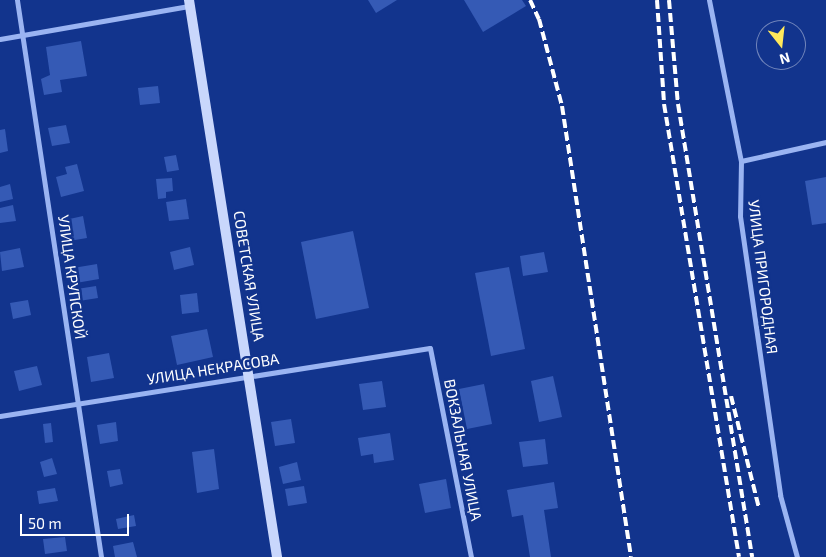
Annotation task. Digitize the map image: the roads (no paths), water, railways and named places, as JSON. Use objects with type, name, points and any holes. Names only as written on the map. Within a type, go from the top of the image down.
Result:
[{"type":"main road","name":"СОВЕТСКАЯ УЛИЦА","points":[[190,3],[277,557]]},
{"type":"street","name":"УЛИЦА КРУПСКОЙ","points":[[18,0],[101,557]]},
{"type":"street","name":"УЛИЦА ПРИГОРОДНАЯ","points":[[709,0],[741,161],[740,216],[780,496],[798,557]]},
{"type":"street","points":[[0,39],[190,3]]},
{"type":"street","points":[[741,161],[826,142]]},
{"type":"street","name":"УЛИЦА НЕКРАСОВА","points":[[0,416],[249,375],[430,348]]},
{"type":"street","name":"ВОКЗАЛЬНАЯ УЛИЦА","points":[[430,348],[471,557]]},
{"type":"railway","points":[[530,0],[539,19],[562,106],[631,557]]},
{"type":"railway","points":[[657,0],[664,104],[739,557]]},
{"type":"railway","points":[[669,0],[678,104],[752,557]]},
{"type":"railway","points":[[731,396],[759,508]]}]
